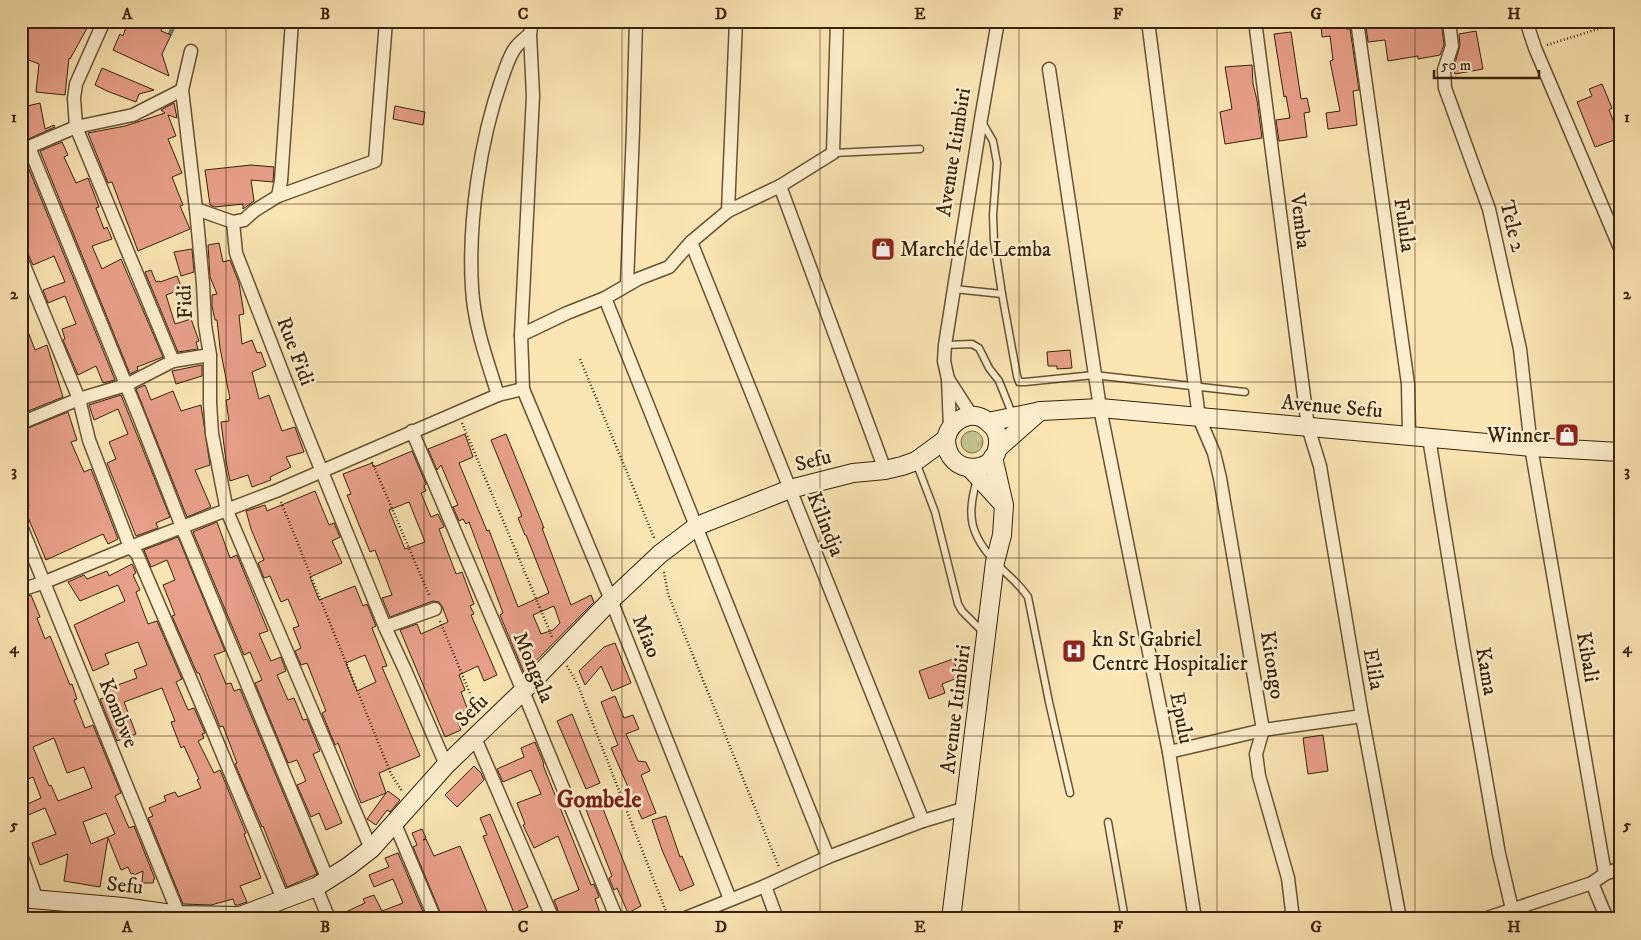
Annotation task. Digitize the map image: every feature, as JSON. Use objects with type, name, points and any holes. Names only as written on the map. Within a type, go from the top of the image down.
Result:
[{"type":"main road","name":"Avenue Sefu","points":[[980,419],[1041,411],[1100,408],[1531,447],[1620,452]]},
{"type":"main road","points":[[916,461],[968,469],[983,466],[1041,411]]},
{"type":"main road","points":[[916,461],[948,434],[962,418],[980,419],[997,434],[995,453]]},
{"type":"main road","points":[[948,434],[949,454],[968,469],[1004,505]]},
{"type":"main road","name":"Avenue Itimbiri","points":[[951,919],[995,562],[1002,535],[1004,505],[995,453]]},
{"type":"main road","name":"Sefu","points":[[29,899],[123,913],[241,917],[322,883],[372,849],[446,765],[523,691],[611,600],[660,554],[697,526],[790,489],[853,473],[885,470],[916,461]]},
{"type":"street","points":[[104,21],[76,84],[74,98],[76,126],[173,361]]},
{"type":"street","points":[[278,196],[281,182],[292,21]]},
{"type":"street","points":[[196,209],[233,222],[244,220],[254,211],[278,196],[375,161],[386,21]]},
{"type":"street","name":"Miao","points":[[532,21],[530,34],[533,96],[520,335],[523,389],[611,600],[730,899]]},
{"type":"street","points":[[627,284],[636,21]]},
{"type":"street","points":[[728,211],[736,21]]},
{"type":"street","points":[[520,335],[605,298],[627,284],[669,267],[690,242],[728,211],[780,186],[833,153],[837,21]]},
{"type":"street","name":"Avenue Itimbiri","points":[[948,434],[948,379],[944,361],[945,345],[998,21]]},
{"type":"street","name":"Kitongo","points":[[1148,21],[1200,418],[1214,453],[1220,478],[1263,730],[1256,754],[1259,776],[1288,878],[1293,919]]},
{"type":"street","name":"Vemba","points":[[1255,21],[1308,427]]},
{"type":"street","name":"Fulula","points":[[1357,21],[1408,384],[1409,436]]},
{"type":"street","name":"Tele 2","points":[[1449,21],[1452,46],[1444,70],[1445,88],[1478,175],[1497,242],[1520,349],[1531,447]]},
{"type":"street","points":[[1526,21],[1535,48],[1620,248]]},
{"type":"street","points":[[498,395],[477,325],[472,289],[471,233],[479,173],[492,108],[507,64],[515,48],[530,34]]},
{"type":"street","name":"Fidi","points":[[191,51],[182,90],[196,209],[205,325],[210,355],[212,434],[227,511],[372,849]]},
{"type":"street","name":"Epulu","points":[[1049,70],[1094,375],[1169,752],[1195,919]]},
{"type":"street","points":[[182,90],[133,115],[76,126],[25,152],[126,385],[322,883],[329,919]]},
{"type":"street","points":[[780,186],[885,470]]},
{"type":"street","name":"Rue Fidi","points":[[233,222],[236,253],[301,420],[384,626],[406,670],[446,765]]},
{"type":"street","name":"Kilindja","points":[[690,242],[923,821]]},
{"type":"street","points":[[21,258],[79,399],[92,447],[130,547],[136,554],[148,581],[284,898]]},
{"type":"street","points":[[605,298],[828,857]]},
{"type":"street","points":[[21,423],[79,399],[126,385],[173,361],[210,355]]},
{"type":"street","points":[[948,379],[980,419]]},
{"type":"street","points":[[21,590],[276,491],[498,395],[523,389]]},
{"type":"street","name":"Elila","points":[[1308,427],[1320,466],[1362,716],[1400,919]]},
{"type":"street","name":"Mongala","points":[[412,431],[523,691],[617,919]]},
{"type":"street","name":"Kama","points":[[1429,438],[1499,854],[1512,909]]},
{"type":"street","name":"Kibali","points":[[1531,447],[1605,874]]},
{"type":"street","name":"Kombwe","points":[[21,526],[179,915]]},
{"type":"street","points":[[384,626],[434,609]]},
{"type":"street","points":[[1169,752],[1263,730],[1362,716]]},
{"type":"street","points":[[480,733],[553,919]]},
{"type":"street","points":[[683,919],[765,886],[828,857],[923,821],[966,808]]},
{"type":"street","points":[[395,824],[435,919]]},
{"type":"street","points":[[21,855],[29,899]]},
{"type":"street","points":[[1484,919],[1499,916],[1512,909],[1592,883],[1605,874],[1620,868]]},
{"type":"street","points":[[1592,883],[1607,919]]},
{"type":"street","points":[[765,886],[777,919]]},
{"type":"lane","points":[[981,119],[993,141],[998,163],[993,215],[1002,294],[1017,376],[1020,382],[1094,375],[1196,388],[1245,392]]},
{"type":"lane","points":[[833,153],[920,149]]},
{"type":"lane","points":[[954,289],[1002,294]]},
{"type":"lane","points":[[945,345],[972,344],[979,348],[989,368],[999,381],[1014,416]]},
{"type":"lane","points":[[916,461],[936,512],[958,604],[962,612],[986,635]]},
{"type":"lane","points":[[968,469],[971,516],[976,537],[995,562],[1020,585],[1028,597],[1070,793]]},
{"type":"lane","points":[[1108,822],[1125,919]]},
{"type":"path","points":[[1535,48],[1620,22]]},
{"type":"path","points":[[580,359],[660,554],[668,594],[783,878]]},
{"type":"path","points":[[368,452],[434,609],[480,733]]},
{"type":"path","points":[[276,491],[391,774],[411,804]]},
{"type":"green space","points":[[972,431],[980,434],[983,442],[980,450],[972,453],[964,450],[961,442],[964,434]]},
{"type":"building","points":[[26,21],[91,21],[69,58],[65,95],[36,92],[39,64],[21,57],[21,36]]},
{"type":"building","points":[[128,21],[165,21],[161,31],[171,35],[162,54],[169,76],[113,50],[120,34],[123,36]]},
{"type":"building","points":[[1345,21],[1346,29],[1350,29],[1359,90],[1353,91],[1357,125],[1328,129],[1326,113],[1340,111],[1330,61],[1333,60],[1330,36],[1322,37],[1321,24]]},
{"type":"building","points":[[1398,21],[1441,21],[1444,45],[1440,55],[1418,59],[1418,56],[1388,61],[1385,40],[1368,42],[1366,26]]},
{"type":"building","points":[[1476,31],[1483,69],[1455,74],[1454,67],[1460,45],[1459,34]]},
{"type":"building","points":[[1291,32],[1301,99],[1307,98],[1310,112],[1304,113],[1307,137],[1279,141],[1276,120],[1290,118],[1286,96],[1284,97],[1274,34]]},
{"type":"building","points":[[1252,65],[1253,84],[1262,138],[1225,144],[1220,112],[1232,109],[1225,67]]},
{"type":"building","points":[[102,68],[154,90],[139,94],[136,102],[107,91],[95,85]]},
{"type":"building","points":[[1602,84],[1612,108],[1609,110],[1620,138],[1595,147],[1577,102],[1592,96],[1589,89]]},
{"type":"building","points":[[40,103],[45,129],[54,125],[55,127],[21,143],[21,119],[25,117],[23,107]]},
{"type":"building","points":[[174,103],[177,118],[168,115],[176,136],[168,139],[182,173],[172,177],[183,205],[180,206],[190,229],[138,251],[112,182],[108,183],[88,133],[125,126],[165,113],[161,110]]},
{"type":"building","points":[[395,106],[425,112],[423,125],[393,119]]},
{"type":"building","points":[[62,142],[68,155],[64,157],[76,183],[88,178],[99,207],[96,208],[104,229],[107,227],[112,239],[92,246],[102,269],[121,259],[163,357],[137,367],[138,370],[130,374],[40,151]]},
{"type":"building","points":[[26,162],[115,380],[103,383],[96,366],[78,375],[63,340],[65,339],[62,329],[76,324],[65,296],[48,303],[43,290],[65,282],[54,256],[33,265],[28,254],[21,248],[21,164]]},
{"type":"building","points":[[251,165],[274,167],[273,182],[251,180],[254,201],[243,209],[243,204],[215,207],[210,205],[205,170]]},
{"type":"building","points":[[219,243],[223,262],[230,260],[239,283],[244,314],[239,315],[242,344],[252,340],[257,353],[261,352],[266,366],[252,372],[259,399],[269,395],[282,431],[295,427],[304,452],[286,457],[291,467],[270,477],[271,480],[252,487],[248,475],[230,481],[226,461],[221,422],[229,421],[226,400],[230,399],[220,348],[217,320],[215,320],[212,306],[212,295],[217,294],[210,277],[208,245]]},
{"type":"building","points":[[192,249],[194,272],[181,276],[174,252]]},
{"type":"building","points":[[151,270],[156,282],[177,276],[182,289],[166,295],[175,324],[191,319],[199,341],[196,342],[198,349],[178,352],[145,272]]},
{"type":"building","points":[[22,316],[35,350],[47,345],[63,397],[21,414]]},
{"type":"building","points":[[1070,350],[1072,368],[1057,369],[1057,366],[1048,366],[1047,352]]},
{"type":"building","points":[[202,365],[202,376],[176,384],[172,371]]},
{"type":"building","points":[[145,385],[151,400],[173,391],[181,411],[201,405],[210,465],[195,470],[211,507],[187,517],[136,389]]},
{"type":"building","points":[[121,395],[170,517],[156,523],[158,528],[136,536],[107,463],[116,459],[109,442],[128,434],[118,409],[94,420],[89,405]]},
{"type":"building","points":[[68,412],[77,440],[71,442],[84,472],[91,469],[118,539],[108,544],[103,534],[46,560],[24,508],[29,506],[21,484],[21,431]]},
{"type":"building","points":[[465,434],[473,457],[459,463],[487,531],[489,530],[518,607],[549,593],[518,518],[522,516],[491,440],[506,434],[544,528],[542,528],[571,605],[591,595],[594,602],[524,673],[500,615],[503,613],[469,522],[466,524],[463,519],[459,521],[453,507],[458,505],[441,465],[437,470],[428,449]],"holes":[[[554,606],[560,623],[553,630],[541,634],[533,615]]]},
{"type":"building","points":[[412,451],[426,484],[424,486],[426,491],[421,493],[431,517],[438,514],[444,527],[439,529],[456,574],[462,572],[474,604],[470,606],[474,614],[471,615],[497,675],[484,681],[478,666],[459,675],[465,690],[461,692],[468,710],[455,715],[461,730],[445,737],[400,630],[417,624],[421,634],[448,622],[442,606],[439,602],[433,601],[390,617],[382,598],[392,595],[375,550],[370,552],[347,495],[351,494],[343,474],[372,463],[374,467]],"holes":[[[409,502],[425,542],[405,549],[389,510]]]},
{"type":"building","points":[[315,491],[329,525],[334,523],[340,537],[332,541],[342,563],[310,577],[319,600],[355,586],[363,606],[367,604],[376,626],[372,628],[387,666],[382,667],[420,756],[379,773],[386,793],[361,803],[338,743],[335,745],[322,713],[326,711],[307,663],[301,665],[295,651],[301,648],[293,628],[299,626],[288,599],[281,602],[270,576],[264,578],[258,563],[264,560],[251,529],[246,511],[265,505],[267,511]],"holes":[[[365,655],[376,682],[357,691],[346,663]]]},
{"type":"building","points":[[217,522],[230,558],[237,555],[268,631],[259,634],[271,661],[281,657],[286,671],[277,675],[288,700],[294,698],[303,720],[307,719],[320,751],[313,754],[342,823],[326,830],[319,813],[311,817],[297,785],[306,781],[297,760],[288,763],[255,683],[262,680],[250,652],[244,655],[193,532]]},
{"type":"building","points":[[178,537],[225,651],[214,655],[226,684],[231,683],[234,691],[240,689],[317,874],[287,887],[263,826],[235,764],[237,763],[223,726],[220,727],[199,673],[197,673],[172,616],[175,615],[163,585],[175,580],[167,560],[151,567],[144,550]]},
{"type":"building","points":[[132,564],[136,573],[133,575],[140,590],[136,592],[148,624],[157,621],[182,679],[176,682],[188,710],[194,708],[205,733],[202,734],[204,738],[198,741],[214,773],[220,770],[246,833],[244,834],[261,878],[240,886],[247,902],[238,905],[235,905],[233,899],[211,905],[183,904],[148,818],[153,816],[149,808],[166,801],[164,796],[175,792],[178,797],[201,788],[197,780],[199,779],[184,746],[181,748],[171,722],[175,721],[162,688],[124,702],[136,734],[117,741],[100,699],[104,698],[101,691],[137,678],[134,670],[147,665],[138,642],[105,654],[109,664],[93,671],[74,625],[125,601],[118,585],[80,601],[68,582],[84,575],[87,579],[107,571],[109,576]]},
{"type":"building","points":[[31,595],[40,617],[37,618],[45,639],[50,636],[70,685],[72,684],[77,699],[74,700],[85,728],[93,725],[121,793],[115,796],[129,828],[134,826],[155,879],[153,883],[142,883],[143,871],[134,875],[133,873],[131,874],[128,867],[121,870],[108,838],[100,887],[64,881],[68,854],[40,865],[32,843],[56,834],[45,808],[21,818],[21,807],[41,798],[33,777],[21,782],[21,769],[26,766],[21,754],[21,682],[27,679],[21,665],[21,598]],"holes":[[[54,738],[67,773],[84,767],[92,788],[58,801],[51,785],[49,786],[33,747]],[[106,813],[115,834],[91,844],[83,822]]]},
{"type":"building","points":[[615,643],[631,683],[612,691],[601,666],[585,685],[579,671],[604,647]]},
{"type":"building","points":[[953,659],[960,677],[942,684],[945,693],[929,699],[919,671]]},
{"type":"building","points":[[615,696],[624,718],[633,715],[639,729],[626,734],[638,761],[646,762],[650,771],[641,775],[656,813],[642,819],[611,748],[618,745],[601,702]]},
{"type":"building","points":[[572,714],[600,783],[586,789],[557,721]]},
{"type":"building","points":[[1323,735],[1328,771],[1308,774],[1303,738]]},
{"type":"building","points":[[535,742],[591,885],[594,884],[599,897],[595,899],[602,919],[561,919],[554,900],[579,890],[558,836],[534,848],[523,825],[525,824],[517,803],[541,794],[531,770],[503,782],[497,769],[524,757],[521,748]]},
{"type":"building","points":[[474,766],[481,773],[484,780],[457,807],[445,795]]},
{"type":"building","points":[[388,791],[400,800],[390,812],[387,810],[376,825],[367,819]]},
{"type":"building","points":[[598,796],[641,906],[628,913],[617,888],[614,890],[609,878],[612,876],[583,802]]},
{"type":"building","points":[[490,814],[528,907],[514,913],[483,836],[487,835],[480,818]]},
{"type":"building","points":[[666,816],[680,857],[682,856],[694,885],[680,891],[662,850],[652,820]]},
{"type":"building","points":[[422,829],[426,838],[423,840],[426,839],[434,856],[460,846],[490,919],[469,919],[467,914],[454,919],[443,919],[413,847],[417,845],[412,833]]},
{"type":"building","points":[[398,853],[426,919],[337,919],[337,916],[365,903],[363,899],[374,895],[382,911],[403,903],[393,879],[374,887],[369,875],[389,867],[385,858]]},
{"type":"waterway","points":[[170,34],[176,21]]},
{"type":"place","name":"Marché de Lemba","points":[[883,249]]},
{"type":"place","name":"Winner","points":[[1567,435]]},
{"type":"place","name":"kn St Gabriel Centre Hospitalier","points":[[1074,651]]},
{"type":"district","name":"Gombele","points":[[599,799]]}]
